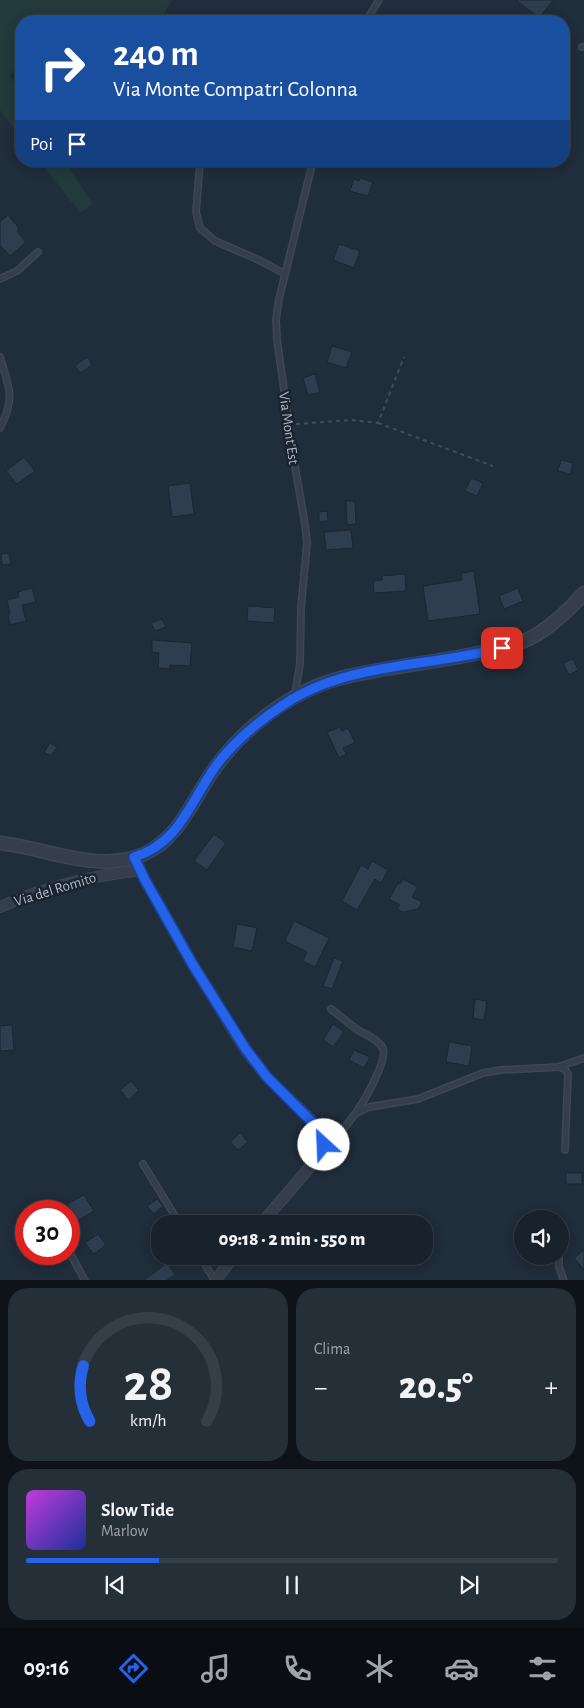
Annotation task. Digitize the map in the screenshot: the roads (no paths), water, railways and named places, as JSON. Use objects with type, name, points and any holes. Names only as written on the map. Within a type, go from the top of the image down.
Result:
[{"type":"street","points":[[0,843],[94,860],[118,861],[153,849],[166,841],[177,827],[212,772],[231,747],[259,722],[294,697],[319,685],[347,676],[469,656],[520,642],[535,636],[549,626],[584,593]]},
{"type":"street","points":[[134,857],[193,965],[245,1048],[264,1073],[310,1119],[318,1129],[323,1142],[321,1152],[268,1215]]},
{"type":"street","name":"Via del Romito","points":[[0,907],[29,895],[79,879],[140,870]]},
{"type":"street","points":[[216,1280],[227,1265]]},
{"type":"lane","points":[[370,15],[379,0]]},
{"type":"lane","points":[[200,167],[196,212],[200,228],[215,241],[285,274]]},
{"type":"lane","name":"Via Mont'Est","points":[[294,697],[300,664],[300,608],[307,543],[288,424],[276,328],[278,304],[312,167]]},
{"type":"lane","points":[[0,278],[17,271],[38,252]]},
{"type":"lane","points":[[0,357],[10,392],[9,408],[0,428]]},
{"type":"lane","points":[[321,1152],[336,1139],[355,1114],[382,1062],[384,1051],[378,1042],[330,1009]]},
{"type":"lane","points":[[355,1114],[373,1106],[418,1099],[483,1072],[558,1067],[584,1058]]},
{"type":"lane","points":[[558,1067],[564,1069],[568,1074],[565,1150]]},
{"type":"lane","points":[[143,1164],[174,1215]]},
{"type":"lane","points":[[77,1265],[86,1280]]},
{"type":"lane","points":[[206,1265],[216,1280]]},
{"type":"lane","points":[[560,1265],[560,1273],[564,1280]]}]
